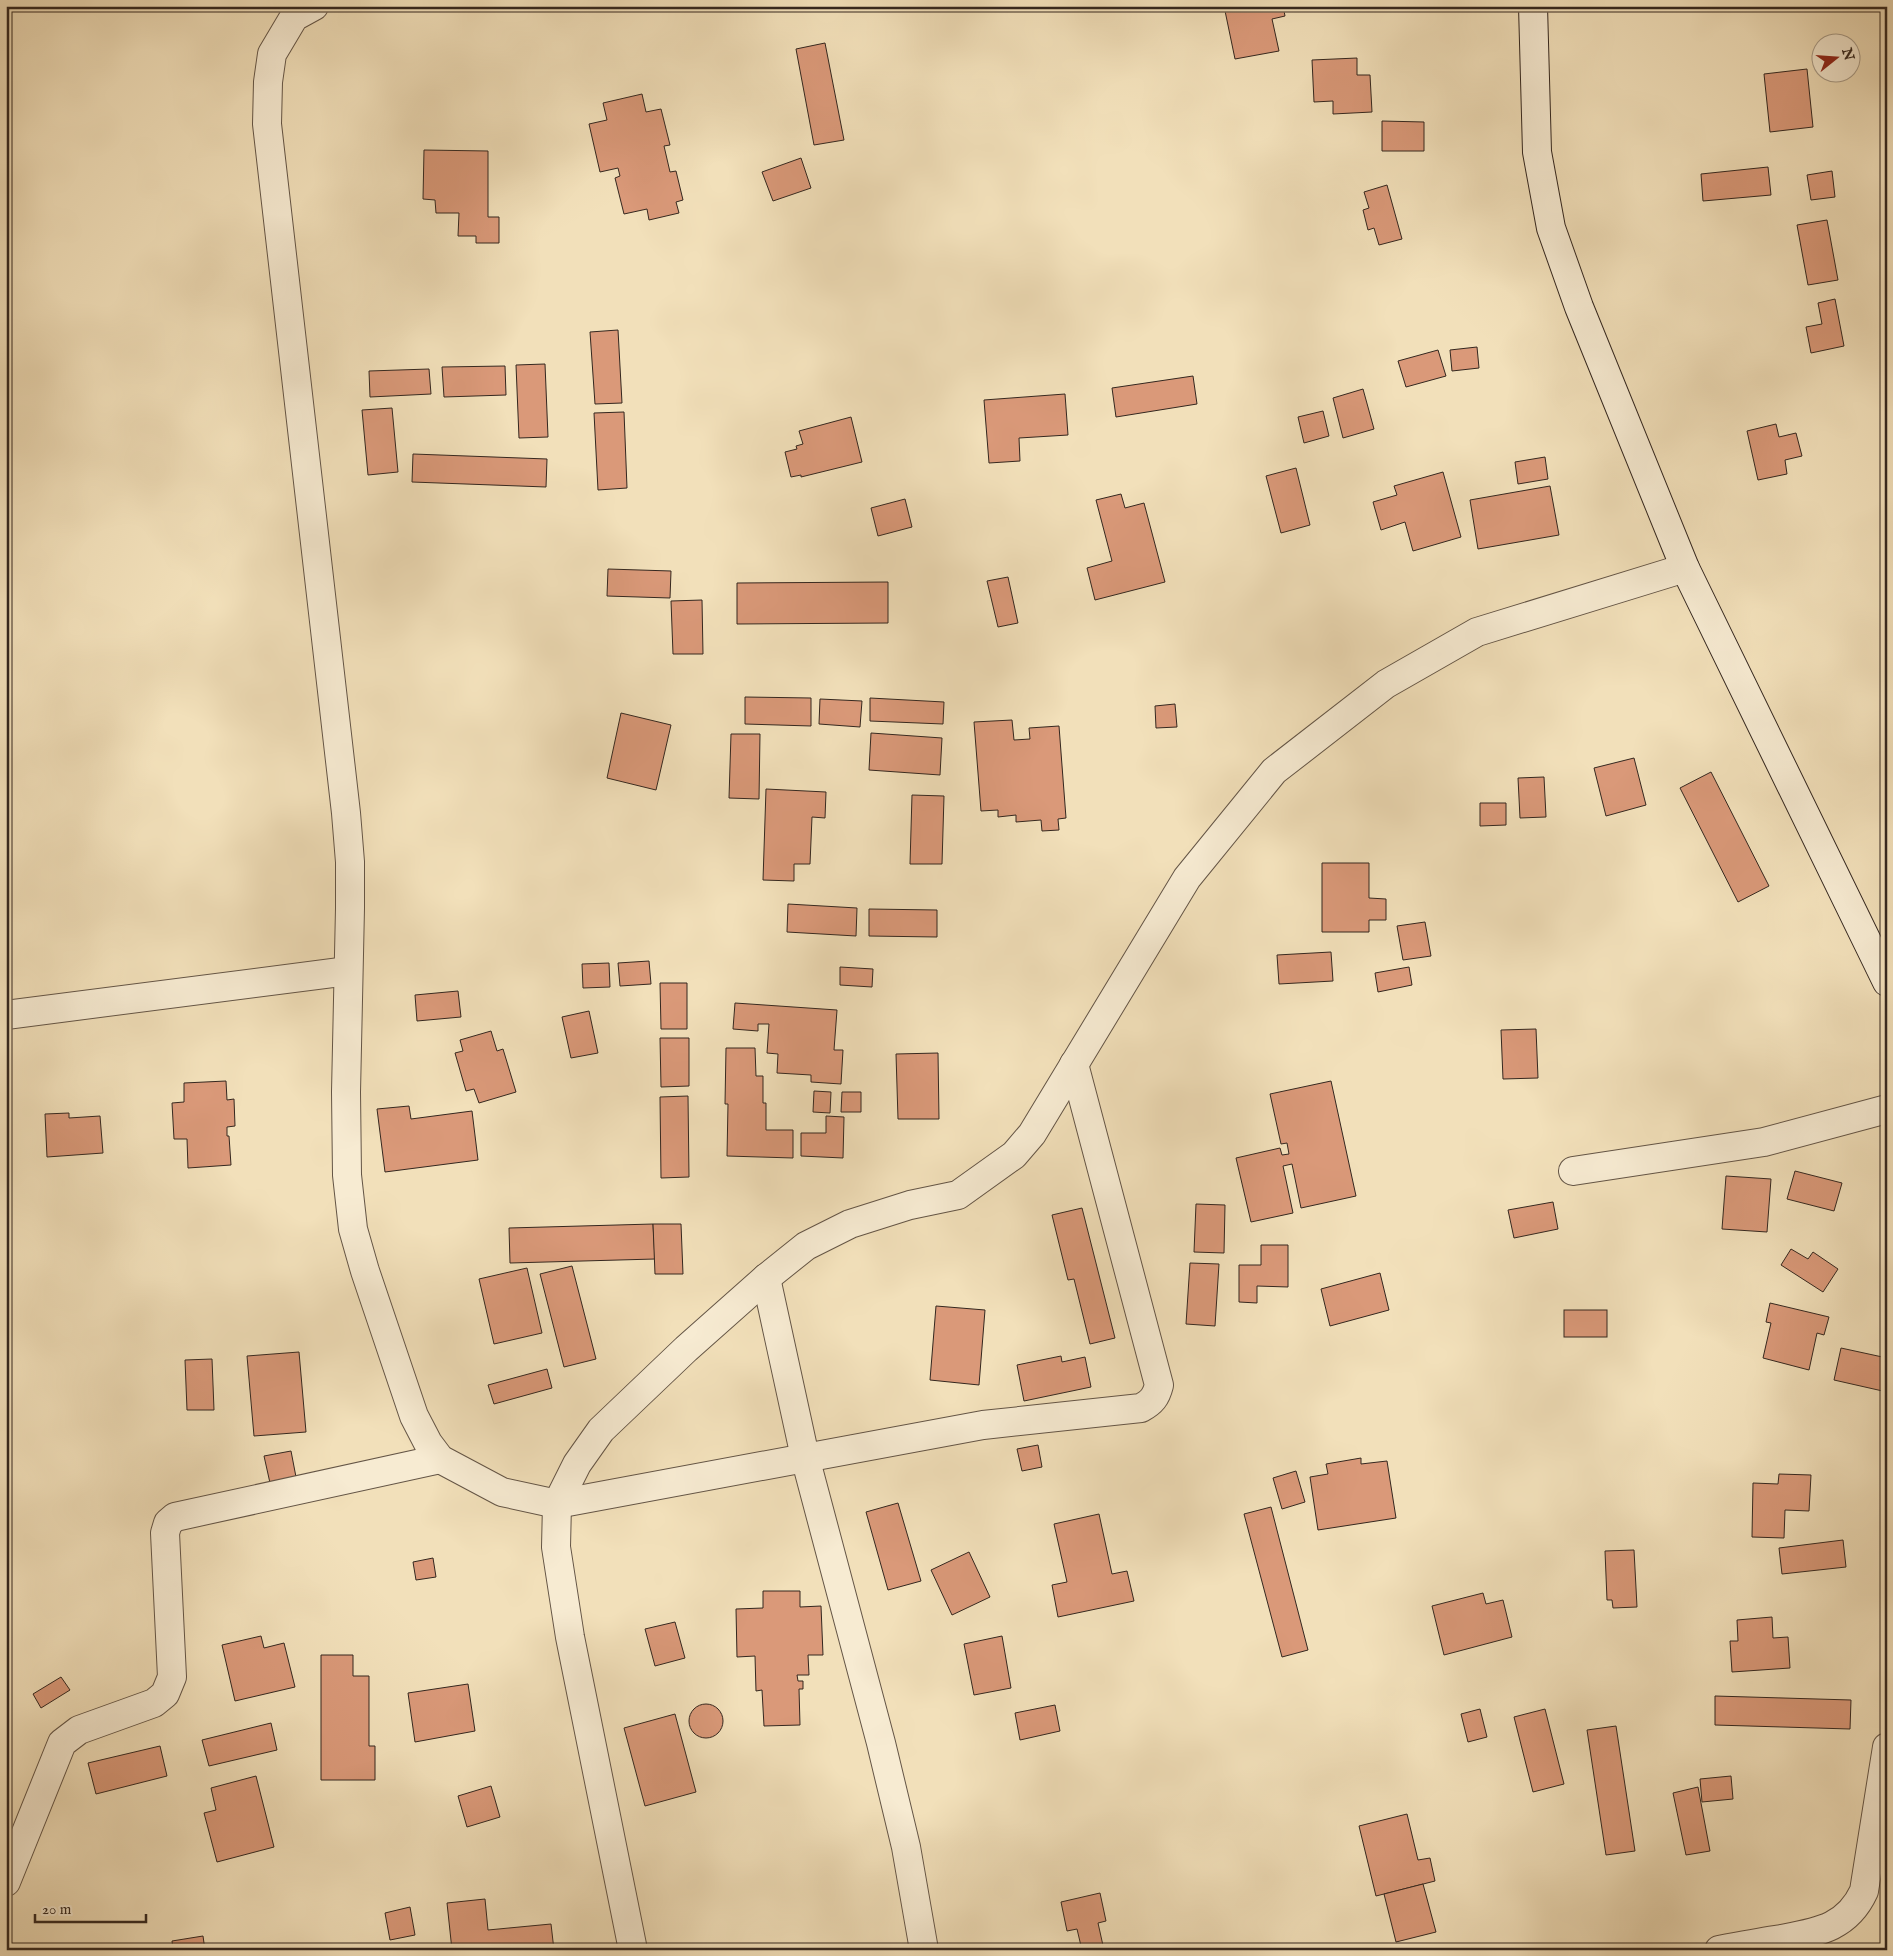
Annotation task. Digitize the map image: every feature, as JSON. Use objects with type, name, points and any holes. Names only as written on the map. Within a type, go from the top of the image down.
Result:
[{"type":"street","points":[[1533,6],[1537,152],[1551,228],[1580,307],[1685,568],[1887,982]]},
{"type":"street","points":[[299,10],[272,54],[268,82],[267,124],[346,813],[350,862],[346,1092],[347,1175],[353,1229],[365,1271],[414,1416],[428,1443],[440,1459],[502,1492],[557,1504],[983,1424],[1141,1408],[1154,1399],[1159,1385],[1074,1064]]},
{"type":"street","points":[[633,1950],[570,1637],[556,1547],[557,1504],[577,1464],[601,1430],[686,1349],[766,1278],[806,1246],[850,1224],[910,1205],[958,1194],[1014,1155],[1032,1134],[1187,878],[1274,771],[1386,684],[1477,632],[1685,568]]},
{"type":"street","points":[[6,1015],[348,971]]},
{"type":"street","points":[[1573,1171],[1764,1142],[1887,1110]]},
{"type":"street","points":[[766,1278],[805,1457],[882,1742],[906,1847],[924,1950]]},
{"type":"street","points":[[6,1882],[62,1743],[79,1730],[154,1703],[165,1694],[172,1677],[165,1533],[168,1523],[175,1517],[440,1459]]},
{"type":"street","points":[[1719,1950],[1818,1932],[1848,1916],[1858,1905],[1864,1891],[1887,1747]]},
{"type":"building","points":[[1224,6],[1283,6],[1285,16],[1272,19],[1279,51],[1235,59]]},
{"type":"building","points":[[825,43],[844,140],[814,145],[796,49]]},
{"type":"building","points":[[1357,58],[1357,75],[1370,75],[1372,112],[1333,114],[1333,101],[1314,102],[1312,60]]},
{"type":"building","points":[[1807,69],[1813,127],[1770,132],[1764,74]]},
{"type":"building","points":[[642,94],[646,112],[661,109],[670,145],[664,146],[670,172],[676,171],[683,200],[676,202],[679,213],[649,220],[647,209],[624,214],[615,178],[620,176],[618,168],[600,172],[589,124],[607,120],[603,103]]},
{"type":"building","points":[[1382,121],[1424,122],[1424,151],[1382,151]]},
{"type":"building","points":[[424,150],[488,151],[488,217],[499,217],[499,243],[476,243],[476,236],[458,236],[459,213],[436,213],[435,200],[423,199]]},
{"type":"building","points":[[801,158],[811,188],[773,201],[762,172]]},
{"type":"building","points":[[1768,167],[1771,195],[1703,201],[1701,174]]},
{"type":"building","points":[[1832,171],[1835,197],[1811,200],[1807,175]]},
{"type":"building","points":[[1387,185],[1402,239],[1379,245],[1374,228],[1368,230],[1363,210],[1369,208],[1364,192]]},
{"type":"building","points":[[1827,220],[1838,280],[1808,285],[1797,225]]},
{"type":"building","points":[[1835,299],[1844,346],[1811,353],[1806,327],[1822,324],[1818,303]]},
{"type":"building","points":[[618,330],[622,403],[595,404],[590,332]]},
{"type":"building","points":[[1477,347],[1479,368],[1452,371],[1450,350]]},
{"type":"building","points":[[1438,350],[1446,376],[1406,387],[1398,361]]},
{"type":"building","points":[[545,364],[548,437],[519,438],[516,365]]},
{"type":"building","points":[[505,366],[506,395],[444,397],[442,367]]},
{"type":"building","points":[[429,369],[431,394],[370,397],[369,371]]},
{"type":"building","points":[[1193,376],[1197,404],[1116,417],[1112,388]]},
{"type":"building","points":[[1363,389],[1374,429],[1343,438],[1333,398]]},
{"type":"building","points":[[1065,394],[1068,435],[1019,438],[1020,461],[989,463],[984,400]]},
{"type":"building","points":[[392,408],[398,472],[368,475],[362,410]]},
{"type":"building","points":[[1323,411],[1329,436],[1304,443],[1298,417]]},
{"type":"building","points":[[624,412],[627,488],[598,490],[594,413]]},
{"type":"building","points":[[851,417],[862,462],[801,477],[801,475],[791,477],[785,452],[797,449],[796,446],[803,444],[799,431]]},
{"type":"building","points":[[1776,424],[1779,437],[1796,433],[1802,456],[1785,460],[1787,474],[1758,480],[1747,431]]},
{"type":"building","points":[[413,454],[547,459],[546,487],[412,482]]},
{"type":"building","points":[[1545,457],[1548,479],[1518,484],[1515,462]]},
{"type":"building","points":[[1296,468],[1310,525],[1281,533],[1266,476]]},
{"type":"building","points":[[1443,472],[1461,537],[1413,551],[1405,522],[1381,530],[1373,502],[1397,495],[1394,486]]},
{"type":"building","points":[[1550,486],[1559,535],[1478,549],[1470,500]]},
{"type":"building","points":[[1121,494],[1125,508],[1144,503],[1165,582],[1095,600],[1087,568],[1112,561],[1096,500]]},
{"type":"building","points":[[905,499],[912,527],[878,536],[871,508]]},
{"type":"building","points":[[608,569],[671,571],[670,598],[607,596]]},
{"type":"building","points":[[1008,577],[1018,623],[998,627],[987,581]]},
{"type":"building","points":[[888,582],[888,623],[737,624],[737,583]]},
{"type":"building","points":[[702,600],[703,654],[673,654],[671,601]]},
{"type":"building","points":[[745,697],[811,698],[811,726],[745,724]]},
{"type":"building","points":[[870,698],[944,702],[943,724],[870,721]]},
{"type":"building","points":[[820,699],[862,701],[860,727],[819,724]]},
{"type":"building","points":[[1175,704],[1177,727],[1156,728],[1155,706]]},
{"type":"building","points":[[621,713],[671,725],[656,790],[607,778]]},
{"type":"building","points":[[1012,720],[1014,740],[1030,739],[1029,728],[1059,726],[1066,818],[1058,819],[1059,830],[1042,831],[1041,820],[1016,822],[1016,815],[998,817],[998,810],[981,811],[974,722]]},
{"type":"building","points":[[871,733],[942,738],[940,775],[869,770]]},
{"type":"building","points":[[731,734],[760,734],[759,799],[729,798]]},
{"type":"building","points":[[1634,758],[1646,805],[1606,816],[1594,768]]},
{"type":"building","points":[[1711,772],[1769,886],[1738,902],[1680,788]]},
{"type":"building","points":[[1544,777],[1546,817],[1520,818],[1518,778]]},
{"type":"building","points":[[766,789],[826,792],[825,818],[812,817],[810,864],[794,864],[794,881],[763,880]]},
{"type":"building","points":[[912,795],[944,796],[942,864],[910,864]]},
{"type":"building","points":[[1480,803],[1506,803],[1506,825],[1480,826]]},
{"type":"building","points":[[1322,863],[1369,863],[1369,898],[1386,899],[1386,920],[1369,920],[1369,932],[1322,932]]},
{"type":"building","points":[[788,904],[857,908],[856,936],[787,932]]},
{"type":"building","points":[[869,909],[937,910],[937,937],[869,936]]},
{"type":"building","points":[[1425,922],[1431,956],[1403,960],[1397,926]]},
{"type":"building","points":[[1331,952],[1333,981],[1279,984],[1277,955]]},
{"type":"building","points":[[649,961],[651,984],[620,986],[618,963]]},
{"type":"building","points":[[609,963],[610,987],[583,988],[582,964]]},
{"type":"building","points":[[840,967],[873,969],[872,987],[840,985]]},
{"type":"building","points":[[1409,967],[1412,985],[1378,992],[1375,973]]},
{"type":"building","points":[[660,983],[687,983],[687,1029],[661,1029]]},
{"type":"building","points":[[458,991],[461,1017],[417,1021],[415,995]]},
{"type":"building","points":[[735,1003],[837,1010],[834,1050],[843,1050],[841,1084],[811,1082],[811,1075],[777,1073],[778,1054],[767,1053],[769,1024],[758,1024],[758,1031],[733,1029]]},
{"type":"building","points":[[589,1011],[598,1053],[571,1058],[562,1017]]},
{"type":"building","points":[[1536,1029],[1538,1078],[1503,1079],[1501,1030]]},
{"type":"building","points":[[491,1031],[497,1051],[503,1049],[516,1092],[479,1103],[474,1089],[466,1091],[455,1053],[463,1051],[460,1040]]},
{"type":"building","points":[[660,1038],[689,1038],[689,1086],[661,1087]]},
{"type":"building","points":[[726,1048],[755,1048],[756,1076],[763,1076],[766,1130],[793,1130],[793,1158],[727,1156],[728,1104],[725,1104]]},
{"type":"building","points":[[938,1053],[939,1119],[898,1119],[896,1054]]},
{"type":"building","points":[[226,1081],[227,1100],[234,1099],[235,1126],[227,1127],[231,1165],[188,1168],[187,1139],[174,1139],[172,1103],[184,1102],[184,1083]]},
{"type":"building","points":[[1331,1081],[1356,1196],[1301,1208],[1292,1164],[1283,1166],[1293,1213],[1251,1222],[1236,1158],[1280,1148],[1282,1155],[1289,1154],[1287,1143],[1281,1144],[1270,1094]]},
{"type":"building","points":[[814,1091],[831,1092],[830,1113],[813,1112]]},
{"type":"building","points":[[842,1092],[861,1092],[861,1112],[841,1112]]},
{"type":"building","points":[[688,1096],[689,1177],[661,1178],[660,1097]]},
{"type":"building","points":[[409,1106],[411,1119],[472,1111],[478,1160],[385,1172],[377,1109]]},
{"type":"building","points":[[69,1113],[69,1118],[100,1116],[103,1153],[47,1157],[45,1114]]},
{"type":"building","points":[[826,1116],[844,1117],[843,1158],[801,1156],[801,1133],[826,1133]]},
{"type":"building","points":[[1795,1171],[1842,1183],[1834,1211],[1787,1199]]},
{"type":"building","points":[[1726,1176],[1771,1179],[1767,1232],[1722,1229]]},
{"type":"building","points":[[1553,1202],[1558,1229],[1514,1238],[1508,1210]]},
{"type":"building","points":[[1196,1204],[1225,1205],[1224,1253],[1194,1252]]},
{"type":"building","points":[[1082,1208],[1115,1338],[1090,1344],[1074,1279],[1068,1280],[1052,1215]]},
{"type":"building","points":[[653,1224],[655,1259],[510,1263],[509,1228]]},
{"type":"building","points":[[653,1224],[681,1224],[683,1274],[655,1274]]},
{"type":"building","points":[[1261,1245],[1288,1245],[1288,1287],[1257,1286],[1257,1303],[1239,1302],[1239,1265],[1261,1265]]},
{"type":"building","points":[[1791,1249],[1808,1259],[1813,1252],[1838,1269],[1823,1292],[1781,1265]]},
{"type":"building","points":[[1190,1263],[1219,1264],[1215,1326],[1186,1324]]},
{"type":"building","points":[[572,1266],[596,1359],[564,1367],[540,1274]]},
{"type":"building","points":[[527,1268],[542,1333],[494,1344],[479,1279]]},
{"type":"building","points":[[1380,1273],[1389,1310],[1330,1326],[1321,1289]]},
{"type":"building","points":[[1770,1303],[1829,1317],[1824,1335],[1817,1333],[1809,1370],[1763,1358],[1771,1323],[1766,1322]]},
{"type":"building","points":[[936,1306],[985,1310],[979,1385],[930,1380]]},
{"type":"building","points":[[1564,1310],[1607,1310],[1607,1337],[1564,1337]]},
{"type":"building","points":[[1841,1348],[1887,1358],[1887,1392],[1834,1380]]},
{"type":"building","points":[[299,1352],[306,1432],[254,1436],[247,1356]]},
{"type":"building","points":[[1061,1356],[1062,1362],[1085,1357],[1091,1387],[1024,1401],[1017,1365]]},
{"type":"building","points":[[212,1359],[214,1410],[187,1410],[185,1360]]},
{"type":"building","points":[[547,1369],[552,1388],[494,1404],[488,1385]]},
{"type":"building","points":[[1038,1445],[1042,1467],[1022,1471],[1017,1449]]},
{"type":"building","points":[[291,1451],[296,1477],[270,1483],[264,1456]]},
{"type":"building","points":[[1361,1458],[1361,1464],[1387,1461],[1396,1518],[1318,1530],[1310,1477],[1328,1474],[1326,1464]]},
{"type":"building","points":[[1296,1471],[1305,1502],[1282,1509],[1273,1478]]},
{"type":"building","points":[[1779,1474],[1811,1475],[1809,1511],[1785,1510],[1784,1538],[1752,1537],[1753,1483],[1778,1484]]},
{"type":"building","points":[[898,1503],[921,1581],[888,1590],[866,1512]]},
{"type":"building","points":[[1271,1507],[1308,1650],[1282,1657],[1244,1514]]},
{"type":"building","points":[[1099,1514],[1112,1574],[1127,1571],[1134,1601],[1058,1617],[1052,1585],[1067,1582],[1054,1524]]},
{"type":"building","points":[[1843,1540],[1846,1567],[1782,1574],[1779,1548]]},
{"type":"building","points":[[1634,1550],[1637,1607],[1613,1608],[1612,1600],[1607,1600],[1605,1551]]},
{"type":"building","points":[[969,1552],[990,1597],[952,1615],[931,1570]]},
{"type":"building","points":[[433,1558],[436,1577],[416,1580],[413,1562]]},
{"type":"building","points":[[763,1591],[800,1591],[800,1607],[821,1606],[823,1655],[808,1655],[809,1675],[797,1675],[798,1681],[803,1681],[803,1689],[799,1689],[800,1725],[764,1726],[762,1690],[756,1691],[755,1656],[737,1657],[736,1609],[763,1608]]},
{"type":"building","points":[[1483,1593],[1486,1604],[1503,1600],[1512,1637],[1444,1655],[1432,1606]]},
{"type":"building","points":[[1772,1617],[1773,1638],[1788,1637],[1790,1668],[1732,1672],[1730,1641],[1738,1641],[1737,1620]]},
{"type":"building","points":[[675,1622],[685,1658],[655,1666],[645,1629]]},
{"type":"building","points":[[261,1636],[264,1648],[284,1643],[295,1687],[235,1701],[222,1645]]},
{"type":"building","points":[[1002,1636],[1011,1688],[974,1695],[964,1644]]},
{"type":"building","points":[[321,1655],[353,1655],[353,1676],[369,1676],[369,1746],[375,1746],[375,1780],[321,1780]]},
{"type":"building","points":[[61,1677],[70,1690],[41,1708],[33,1694]]},
{"type":"building","points":[[468,1684],[475,1731],[415,1742],[408,1693]]},
{"type":"building","points":[[1715,1696],[1851,1700],[1850,1729],[1715,1725]]},
{"type":"building","points":[[706,1704],[713,1705],[718,1709],[722,1714],[722,1728],[718,1733],[713,1737],[706,1738],[699,1737],[694,1733],[690,1728],[689,1721],[690,1714],[694,1709],[699,1705]]},
{"type":"building","points":[[1055,1705],[1060,1731],[1020,1740],[1015,1713]]},
{"type":"building","points":[[1480,1709],[1487,1737],[1468,1742],[1461,1714]]},
{"type":"building","points":[[1545,1709],[1564,1784],[1533,1792],[1514,1717]]},
{"type":"building","points":[[675,1714],[696,1792],[645,1806],[624,1728]]},
{"type":"building","points":[[271,1723],[277,1750],[209,1766],[202,1740]]},
{"type":"building","points":[[1616,1726],[1635,1851],[1606,1855],[1587,1730]]},
{"type":"building","points":[[160,1746],[167,1776],[96,1794],[88,1763]]},
{"type":"building","points":[[256,1776],[274,1847],[217,1862],[204,1813],[216,1810],[211,1788]]},
{"type":"building","points":[[1731,1776],[1733,1799],[1702,1802],[1700,1779]]},
{"type":"building","points":[[491,1786],[500,1817],[467,1827],[458,1796]]},
{"type":"building","points":[[1698,1787],[1710,1851],[1686,1855],[1673,1793]]},
{"type":"building","points":[[1407,1814],[1418,1860],[1430,1858],[1435,1881],[1376,1896],[1359,1826]]},
{"type":"building","points":[[1423,1884],[1436,1932],[1396,1942],[1384,1894]]},
{"type":"building","points":[[1100,1893],[1106,1921],[1098,1923],[1104,1950],[1062,1950],[1081,1946],[1077,1929],[1067,1931],[1061,1902]]},
{"type":"building","points":[[485,1899],[488,1930],[551,1924],[554,1950],[452,1950],[447,1903]]},
{"type":"building","points":[[410,1907],[415,1935],[390,1940],[385,1913]]},
{"type":"building","points":[[203,1936],[205,1950],[173,1950],[172,1941]]}]
